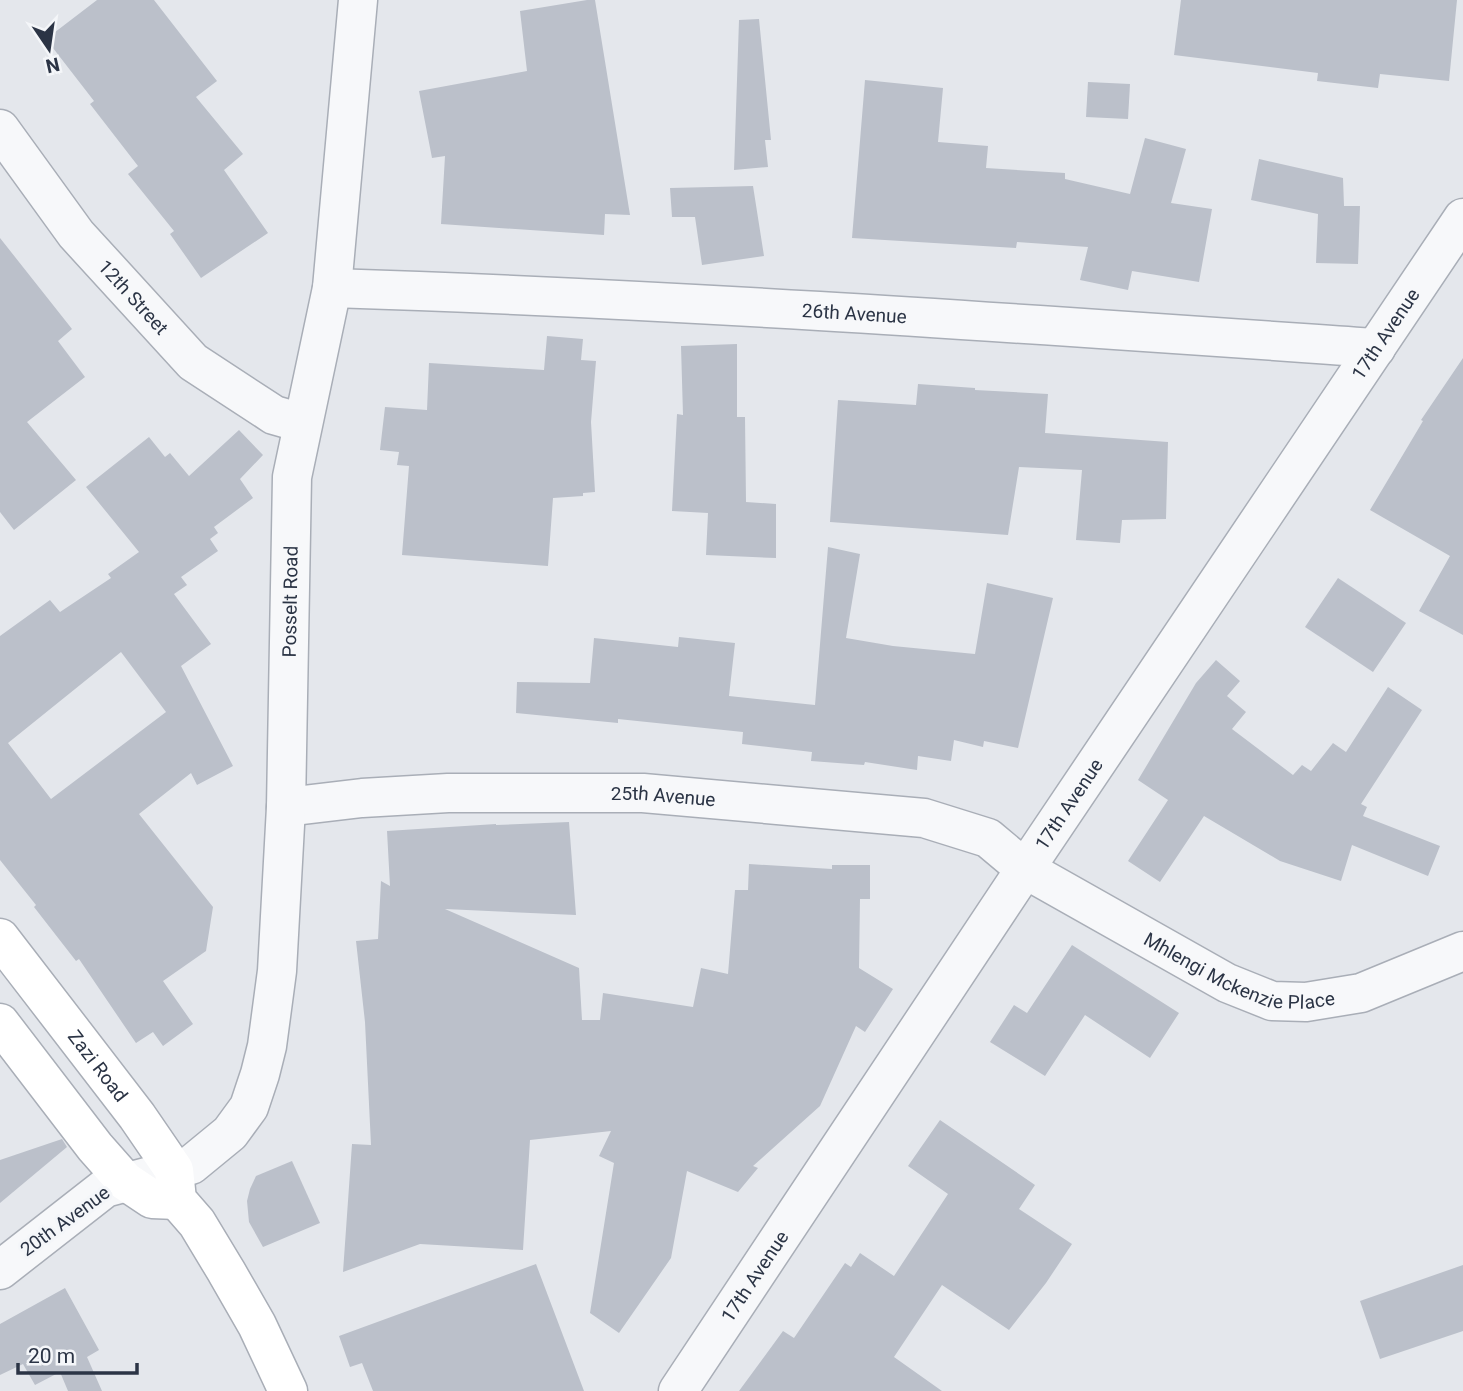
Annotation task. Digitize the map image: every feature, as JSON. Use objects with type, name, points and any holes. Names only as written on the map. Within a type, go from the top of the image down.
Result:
[{"type":"street","name":"Posselt Road","points":[[176,1185],[191,1165],[230,1133],[249,1107],[267,1046],[277,971],[286,807],[292,477],[332,288],[358,0]]},
{"type":"street","name":"12th Street","points":[[0,129],[76,234],[193,362],[274,415],[302,423]]},
{"type":"street","name":"17th Avenue","points":[[678,1391],[1463,218]]},
{"type":"street","name":"26th Avenue","points":[[332,288],[498,293],[1376,348]]},
{"type":"street","name":"25th Avenue","points":[[286,807],[362,798],[448,793],[643,793],[924,818],[988,838],[1025,869]]},
{"type":"street","name":"Mhlengi Mckenzie Place","points":[[1025,869],[1227,983],[1272,1001],[1306,1002],[1361,993],[1463,951]]},
{"type":"street","name":"Zazi Road","points":[[0,938],[137,1116],[257,1325],[288,1391]]},
{"type":"street","points":[[0,1023],[95,1147],[125,1181]]},
{"type":"street","name":"20th Avenue","points":[[0,1270],[105,1188],[125,1181],[176,1185]]},
{"type":"building","points":[[97,0],[154,0],[217,81],[196,97],[243,154],[224,170],[268,233],[201,278],[170,234],[174,231],[128,174],[138,166],[90,104],[94,101],[46,39]]},
{"type":"building","points":[[595,0],[630,215],[605,214],[604,235],[441,224],[445,156],[432,158],[419,91],[527,71],[520,11]]},
{"type":"building","points":[[1181,0],[1457,0],[1449,81],[1380,74],[1378,88],[1317,81],[1318,73],[1174,55]]},
{"type":"building","points":[[759,19],[771,140],[765,140],[768,167],[734,170],[739,20]]},
{"type":"building","points":[[865,80],[943,88],[938,142],[988,146],[986,168],[1065,173],[1065,179],[1130,194],[1145,138],[1186,149],[1171,203],[1212,209],[1199,282],[1132,271],[1128,290],[1080,280],[1088,247],[1017,242],[1016,248],[852,238]]},
{"type":"building","points":[[1088,82],[1130,84],[1128,119],[1086,117]]},
{"type":"building","points":[[1259,159],[1343,178],[1344,206],[1360,206],[1358,264],[1316,263],[1318,214],[1251,200]]},
{"type":"building","points":[[753,186],[764,256],[702,265],[695,217],[672,217],[670,188]]},
{"type":"building","points":[[0,238],[72,329],[58,341],[85,377],[27,422],[76,480],[14,530],[0,512]]},
{"type":"building","points":[[547,336],[583,339],[581,360],[596,361],[591,422],[595,492],[583,493],[583,496],[553,498],[548,566],[402,555],[409,466],[397,465],[399,452],[380,450],[385,407],[427,410],[429,363],[544,370]]},
{"type":"building","points":[[737,344],[737,417],[745,417],[746,502],[776,504],[776,558],[706,555],[708,513],[672,511],[677,414],[683,415],[681,346]]},
{"type":"building","points":[[1463,358],[1463,635],[1419,611],[1450,556],[1370,510],[1423,421],[1421,420]]},
{"type":"building","points":[[918,384],[1048,394],[1045,433],[1168,442],[1166,519],[1122,520],[1120,543],[1076,540],[1082,470],[1019,467],[1008,535],[830,522],[838,400],[916,405]]},
{"type":"building","points":[[239,430],[263,455],[240,479],[253,498],[214,527],[218,533],[210,539],[218,551],[181,577],[187,585],[174,594],[211,644],[181,666],[233,766],[197,785],[191,773],[139,814],[213,907],[206,951],[163,981],[193,1024],[163,1046],[153,1032],[136,1043],[79,959],[76,961],[0,860],[0,636],[50,600],[60,612],[111,578],[108,574],[139,552],[86,487],[149,437],[165,457],[170,453],[189,476]],"holes":[[[121,652],[166,712],[51,799],[8,743]]]},
{"type":"building","points":[[828,547],[860,554],[846,638],[893,646],[975,654],[987,583],[1053,598],[1018,748],[984,741],[983,747],[954,740],[951,761],[918,756],[917,770],[865,762],[864,765],[811,761],[812,752],[742,744],[743,732],[618,719],[618,723],[516,713],[517,682],[590,683],[594,638],[678,647],[679,637],[735,643],[729,696],[815,705]]},
{"type":"building","points":[[1338,578],[1406,623],[1373,672],[1305,627]]},
{"type":"building","points":[[1216,660],[1240,681],[1227,696],[1246,712],[1232,729],[1293,775],[1302,765],[1311,771],[1333,743],[1346,752],[1388,687],[1422,710],[1361,804],[1367,807],[1363,816],[1440,846],[1428,876],[1352,845],[1341,881],[1280,861],[1204,816],[1160,882],[1128,861],[1168,800],[1138,780],[1196,683]]},
{"type":"building","points":[[569,822],[576,915],[445,909],[579,968],[582,1020],[600,1020],[603,993],[693,1007],[701,968],[728,974],[735,890],[748,890],[749,864],[832,869],[832,865],[870,865],[870,899],[860,899],[859,968],[893,989],[865,1032],[856,1026],[820,1106],[753,1166],[758,1168],[738,1192],[687,1171],[671,1258],[619,1333],[590,1313],[614,1163],[599,1156],[611,1131],[530,1140],[523,1250],[420,1244],[343,1272],[352,1144],[371,1145],[365,1022],[356,941],[378,939],[381,881],[390,886],[387,831]]},
{"type":"building","points":[[1072,945],[1179,1013],[1150,1058],[1085,1015],[1045,1076],[990,1042],[1014,1005],[1027,1013]]},
{"type":"building","points":[[940,1120],[1035,1185],[1019,1209],[1072,1244],[1046,1283],[1009,1330],[942,1285],[894,1357],[942,1391],[739,1391],[783,1331],[794,1338],[845,1263],[851,1267],[860,1253],[894,1276],[948,1194],[908,1166]]},
{"type":"building","points":[[62,1139],[67,1147],[0,1203],[0,1160]]},
{"type":"building","points":[[292,1161],[320,1223],[263,1247],[249,1222],[247,1201],[250,1189],[256,1176]]},
{"type":"building","points":[[536,1264],[584,1391],[373,1391],[362,1363],[350,1367],[339,1336]]},
{"type":"building","points":[[1463,1265],[1463,1331],[1380,1359],[1360,1301]]},
{"type":"building","points":[[65,1288],[99,1350],[87,1357],[102,1391],[68,1391],[60,1372],[35,1385],[23,1364],[0,1375],[0,1324]]}]
